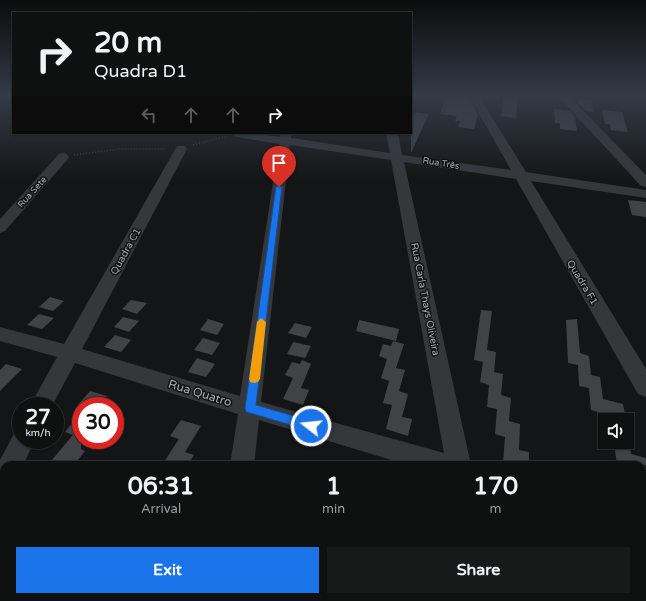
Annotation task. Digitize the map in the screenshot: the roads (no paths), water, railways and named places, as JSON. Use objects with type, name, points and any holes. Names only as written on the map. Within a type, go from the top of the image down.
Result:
[{"type":"street","name":"Quadra F1","points":[[491,124],[646,388]]},
{"type":"street","points":[[590,124],[646,183]]},
{"type":"street","name":"Rua Três","points":[[237,134],[286,136],[397,157],[646,194]]},
{"type":"street","name":"Rua Carla Thays Oliveira","points":[[392,134],[458,461]]},
{"type":"street","points":[[243,461],[286,136]]},
{"type":"street","name":"Quadra C1","points":[[46,397],[181,149]]},
{"type":"street","name":"Rua Sete","points":[[0,228],[63,157]]},
{"type":"street","name":"Rua Quatro","points":[[0,334],[433,461]]},
{"type":"street","points":[[12,461],[18,449]]}]
